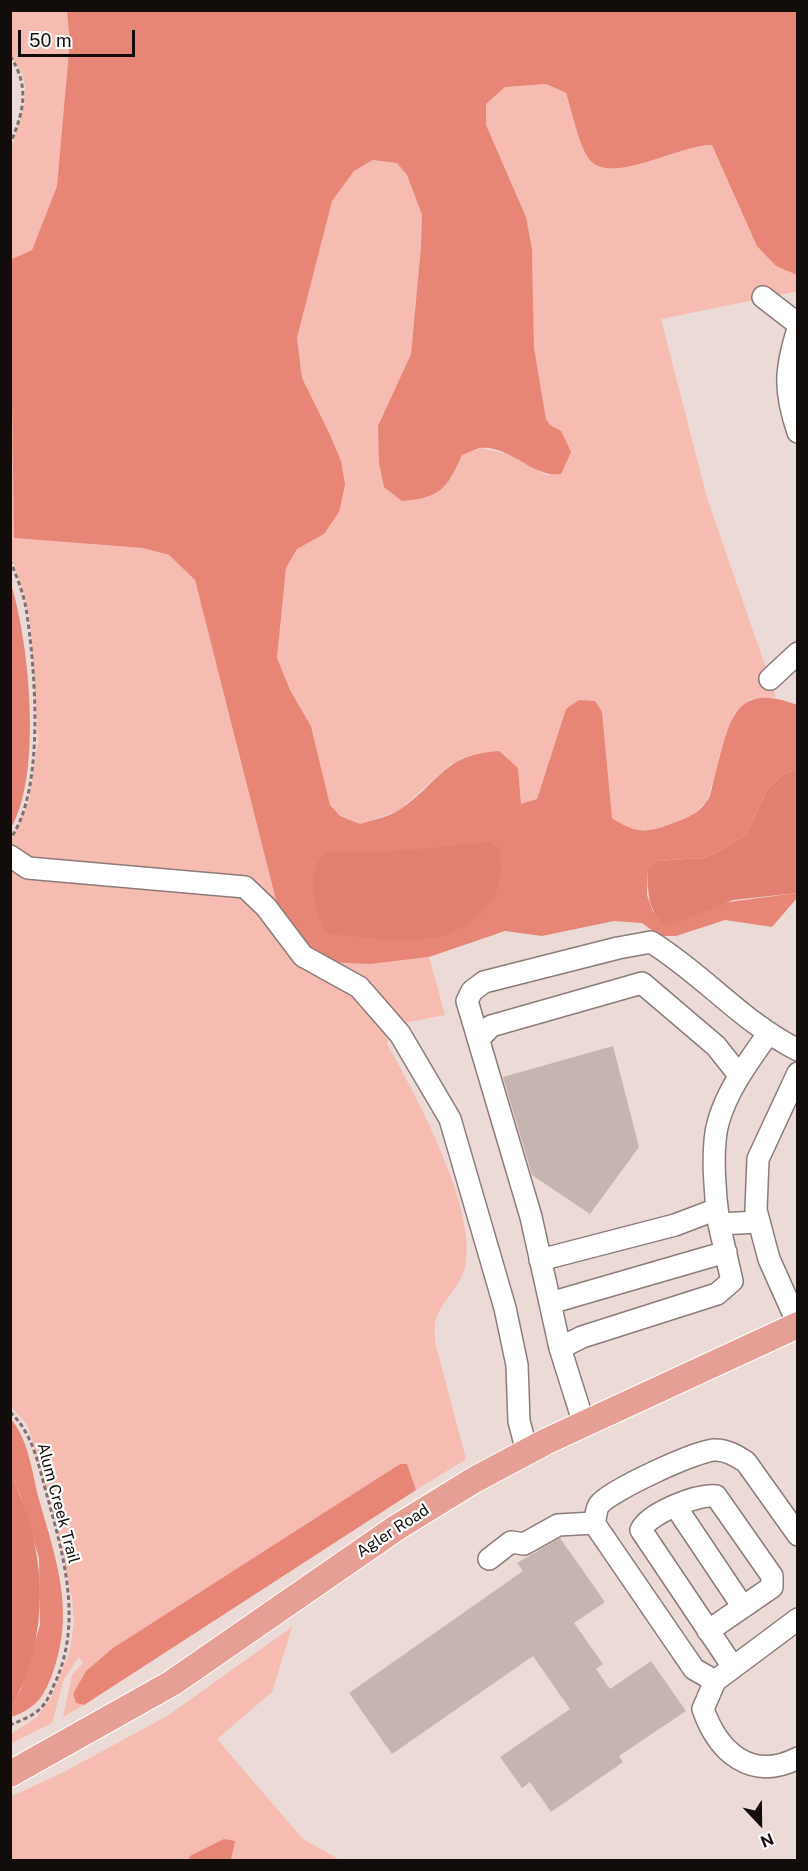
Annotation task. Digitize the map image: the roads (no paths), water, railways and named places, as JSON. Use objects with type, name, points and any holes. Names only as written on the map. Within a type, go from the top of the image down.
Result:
[{"type":"main road","name":"Agler Road","points":[[10,1774],[172,1683],[396,1528],[527,1452],[798,1324]]},
{"type":"street","points":[[763,297],[798,324]]},
{"type":"street","points":[[798,329],[786,371],[791,413],[798,432]]},
{"type":"street","points":[[770,679],[798,653]]},
{"type":"street","points":[[10,856],[28,868],[245,887],[266,907],[303,956],[359,987],[400,1034],[450,1119],[504,1308],[517,1365],[519,1421],[527,1452]]},
{"type":"street","points":[[584,1424],[560,1348],[531,1217],[467,1001],[472,991],[484,982],[618,948],[651,942],[671,954],[768,1034],[798,1050]]},
{"type":"street","points":[[479,1039],[490,1026],[642,983],[716,1046],[739,1075]]},
{"type":"street","points":[[560,1348],[582,1337],[717,1294],[732,1281],[715,1192],[718,1123],[739,1075],[768,1034]]},
{"type":"street","points":[[798,1074],[758,1159],[756,1210],[769,1259],[798,1324]]},
{"type":"street","points":[[540,1260],[675,1225],[718,1217],[759,1222]]},
{"type":"street","points":[[550,1303],[726,1252]]},
{"type":"street","points":[[714,1681],[694,1669],[594,1523],[598,1506],[615,1492],[700,1452],[716,1450],[734,1454],[746,1462],[798,1535]]},
{"type":"street","points":[[708,1631],[772,1587],[772,1576],[716,1496],[703,1495],[646,1520],[640,1530],[708,1631],[733,1667]]},
{"type":"street","points":[[676,1507],[743,1607]]},
{"type":"street","points":[[489,1559],[511,1542],[524,1544],[558,1525],[594,1523]]},
{"type":"street","points":[[798,1619],[714,1681],[703,1709],[709,1727],[723,1747],[737,1759],[771,1768],[798,1758]]}]
